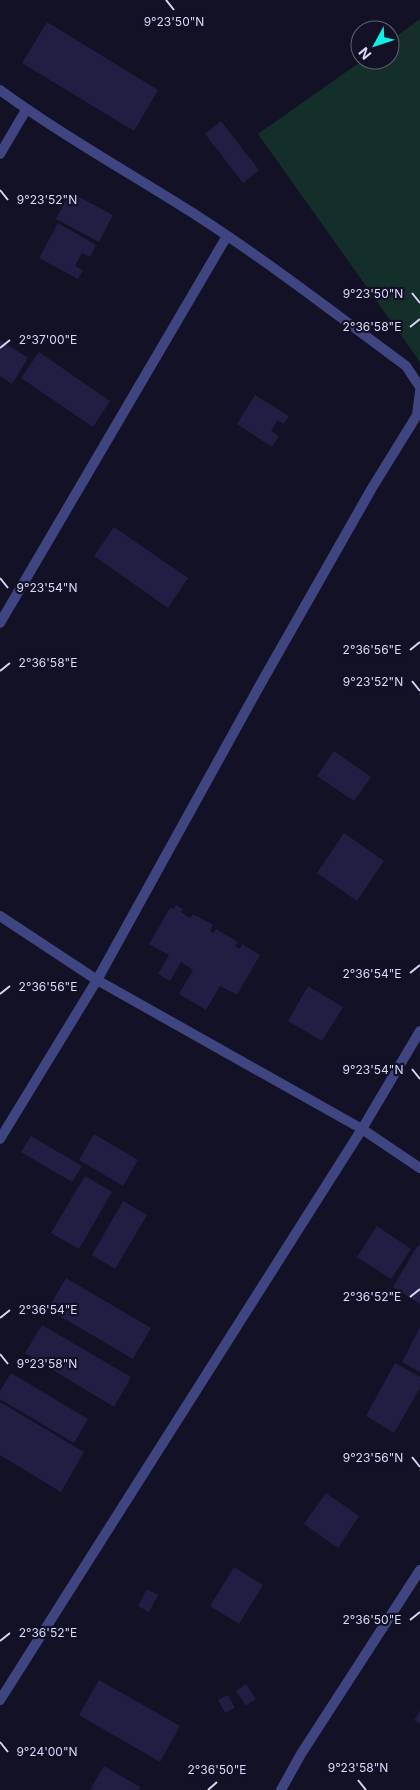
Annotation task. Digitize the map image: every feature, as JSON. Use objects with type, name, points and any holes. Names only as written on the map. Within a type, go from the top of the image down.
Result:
[{"type":"street","points":[[0,90],[26,110],[132,174],[226,236],[406,366],[420,389],[417,415],[372,488],[260,685],[96,980],[0,1139]]},
{"type":"street","points":[[0,154],[26,110]]},
{"type":"street","points":[[0,623],[226,236]]},
{"type":"street","points":[[0,916],[96,980],[362,1129],[420,1168]]},
{"type":"street","points":[[0,1700],[362,1129],[420,1031]]},
{"type":"street","points":[[281,1790],[301,1754],[420,1570]]},
{"type":"green space","points":[[420,19],[420,362],[258,134],[350,69],[400,70],[400,34]]},
{"type":"building","points":[[47,22],[158,90],[134,131],[22,63]]},
{"type":"building","points":[[221,121],[259,170],[243,183],[205,134]]},
{"type":"building","points":[[70,192],[113,215],[99,242],[56,219]]},
{"type":"building","points":[[58,223],[96,245],[90,257],[82,253],[75,266],[83,270],[78,279],[39,258]]},
{"type":"building","points":[[0,340],[28,358],[12,384],[0,376]]},
{"type":"building","points":[[39,352],[110,401],[93,427],[21,378]]},
{"type":"building","points":[[255,395],[289,416],[284,424],[278,420],[271,431],[279,436],[272,447],[237,424]]},
{"type":"building","points":[[114,527],[188,578],[168,608],[94,556]]},
{"type":"building","points":[[334,751],[371,777],[354,801],[317,776]]},
{"type":"building","points":[[344,833],[384,861],[357,901],[317,873]]},
{"type":"building","points":[[176,905],[183,909],[181,912],[190,918],[193,914],[213,925],[210,931],[214,933],[216,929],[238,942],[235,946],[240,949],[242,944],[260,955],[237,995],[220,986],[206,1010],[179,994],[193,970],[181,962],[170,981],[158,974],[169,955],[149,944],[170,908],[174,909]]},
{"type":"building","points":[[308,986],[343,1007],[322,1041],[288,1021]]},
{"type":"building","points":[[94,1134],[138,1160],[123,1186],[79,1160]]},
{"type":"building","points":[[31,1136],[82,1166],[72,1182],[21,1152]]},
{"type":"building","points":[[85,1176],[112,1192],[79,1249],[51,1233]]},
{"type":"building","points":[[123,1201],[147,1215],[115,1269],[92,1255]]},
{"type":"building","points":[[377,1226],[411,1249],[391,1279],[357,1257]]},
{"type":"building","points":[[418,1245],[420,1246],[420,1304],[393,1287]]},
{"type":"building","points":[[66,1278],[151,1328],[133,1359],[48,1309]]},
{"type":"building","points":[[42,1325],[131,1377],[114,1407],[25,1353]]},
{"type":"building","points":[[420,1327],[420,1372],[402,1362]]},
{"type":"building","points":[[395,1363],[420,1377],[420,1388],[394,1433],[366,1416]]},
{"type":"building","points":[[11,1373],[88,1419],[74,1443],[0,1399],[0,1391]]},
{"type":"building","points":[[0,1402],[84,1452],[61,1492],[0,1455]]},
{"type":"building","points":[[326,1493],[359,1516],[338,1548],[304,1524]]},
{"type":"building","points":[[234,1567],[263,1585],[239,1624],[210,1606]]},
{"type":"building","points":[[147,1589],[158,1595],[149,1612],[138,1606]]},
{"type":"building","points":[[99,1680],[180,1726],[160,1762],[79,1715]]},
{"type":"building","points":[[246,1684],[256,1699],[246,1706],[236,1691]]},
{"type":"building","points":[[228,1695],[235,1708],[225,1713],[218,1700]]},
{"type":"building","points":[[420,1710],[420,1724],[414,1720]]},
{"type":"building","points":[[104,1766],[140,1787],[139,1790],[90,1790]]}]
